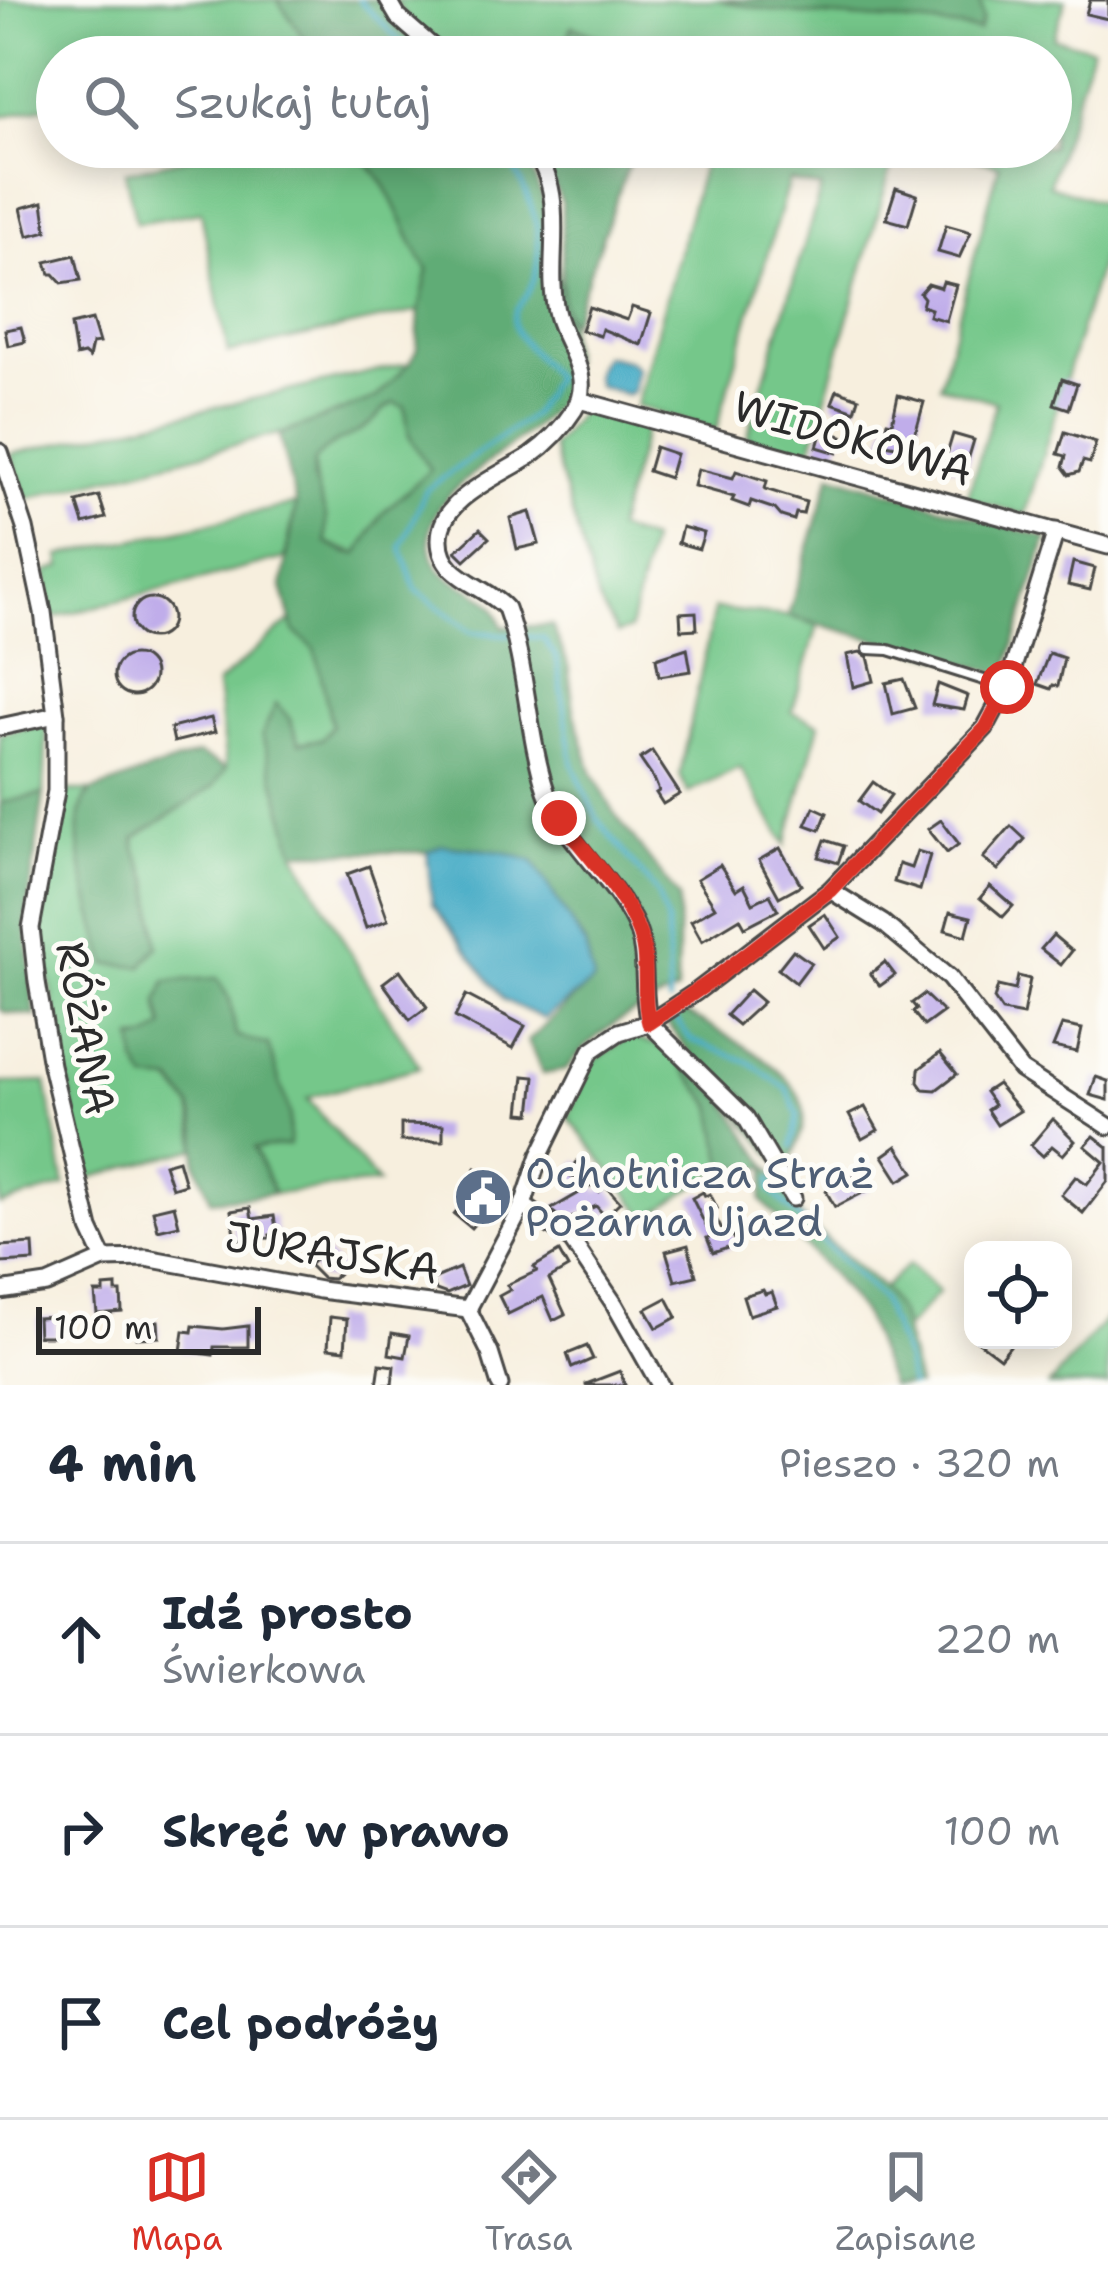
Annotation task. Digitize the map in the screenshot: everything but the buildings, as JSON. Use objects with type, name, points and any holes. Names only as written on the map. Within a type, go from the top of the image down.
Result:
[{"type":"street","points":[[388,0],[398,17],[420,36]]},
{"type":"street","points":[[541,168],[555,217],[557,316],[577,362],[579,400],[546,442],[453,508],[440,531],[442,557],[453,572],[493,594],[506,608],[551,804],[624,902],[637,928],[646,965],[649,1023],[746,1118],[793,1198]]},
{"type":"street","name":"WIDOKOWA","points":[[579,400],[1108,546]]},
{"type":"street","name":"RÓŻANA","points":[[0,452],[30,549],[56,715],[56,791],[32,928],[51,1065],[90,1229],[104,1259]]},
{"type":"street","points":[[468,1310],[523,1205],[540,1155],[591,1051],[619,1032],[649,1023],[830,890],[986,728],[1007,687],[1056,531]]},
{"type":"street","points":[[0,727],[56,715]]},
{"type":"street","points":[[830,890],[883,923],[950,978],[1021,1070],[1108,1126]]},
{"type":"street","points":[[523,1205],[572,1241],[660,1385]]},
{"type":"street","name":"JURAJSKA","points":[[104,1259],[146,1258],[320,1290],[468,1310],[500,1385]]},
{"type":"street","points":[[0,1292],[47,1284],[104,1259]]},
{"type":"lane","points":[[868,649],[890,650],[1007,687]]},
{"type":"green space","points":[[0,0],[277,0],[304,36],[36,36],[36,109],[0,117]]},
{"type":"green space","points":[[277,0],[379,0],[392,22],[409,36],[303,36]]},
{"type":"green space","points":[[394,0],[718,0],[978,31],[983,19],[980,0],[1066,0],[1054,36],[597,36],[573,26],[569,36],[426,36]]},
{"type":"green space","points":[[718,0],[980,0],[983,19],[979,31]]},
{"type":"green space","points":[[572,26],[597,36],[569,36]]},
{"type":"green space","points":[[1072,43],[1092,48],[1072,112]]},
{"type":"green space","points":[[143,168],[371,168],[428,270],[419,311],[228,353],[201,212],[136,223],[125,172]]},
{"type":"green space","points":[[372,168],[529,168],[550,226],[570,347],[570,369],[561,395],[521,438],[449,495],[434,517],[430,541],[437,566],[491,603],[503,627],[552,625],[568,664],[574,710],[592,772],[615,814],[679,898],[677,992],[616,1023],[566,1070],[543,1074],[528,1041],[593,981],[585,944],[533,862],[466,847],[427,852],[295,852],[262,735],[276,703],[289,718],[299,743],[322,739],[332,726],[315,649],[294,631],[282,587],[296,504],[279,435],[376,398],[410,363],[417,349],[428,270]],"holes":[[[394,403],[405,407],[409,436],[430,470],[382,514],[358,554],[326,543],[326,516],[313,478],[314,461]]]},
{"type":"green space","points":[[546,168],[627,168],[571,324],[562,303],[562,203]]},
{"type":"green space","points":[[702,168],[891,168],[809,456],[747,438],[821,188],[789,180],[716,430],[636,406]]},
{"type":"green space","points":[[998,168],[1054,168],[1049,185],[1108,204],[1108,237],[1025,515],[967,498],[996,402],[940,385]]},
{"type":"green space","points":[[410,363],[376,398],[309,426],[26,499],[11,454]]},
{"type":"green space","points":[[394,403],[405,407],[409,436],[430,470],[382,514],[358,554],[326,543],[314,461]]},
{"type":"green space","points":[[598,406],[648,421],[616,529],[650,541],[630,629],[617,634],[597,598],[552,447],[581,411]]},
{"type":"green space","points":[[831,474],[1047,538],[1005,675],[788,616]]},
{"type":"green space","points":[[296,504],[285,558],[51,618],[46,572],[62,567],[60,556]]},
{"type":"green space","points":[[714,609],[788,616],[818,625],[792,712],[820,724],[786,845],[740,768],[688,793],[680,775]]},
{"type":"green space","points":[[291,620],[294,631],[315,649],[332,726],[322,739],[299,743],[289,718],[262,735],[295,852],[420,1067],[307,1098],[378,1183],[274,1194],[254,1147],[230,1000],[158,1003],[164,1027],[148,1038],[134,1039],[191,1106],[197,1148],[86,1179],[40,928],[65,791],[92,791],[83,805],[80,848],[107,964],[142,966],[158,946],[150,882],[135,837],[213,787],[226,767],[217,684]]},
{"type":"green space","points":[[47,723],[44,794],[0,803],[0,734]]},
{"type":"green space","points":[[198,754],[226,768],[213,787],[135,838],[150,882],[158,946],[142,966],[107,964],[83,873],[79,824],[83,805],[92,791]]},
{"type":"green space","points":[[44,794],[26,919],[35,1016],[0,1008],[0,803]]},
{"type":"green space","points":[[217,978],[230,1000],[236,1036],[268,1045],[290,1114],[289,1145],[254,1148],[274,1194],[211,1200],[196,1163],[191,1106],[173,1082],[146,1080],[136,1062],[134,1040],[148,1038],[164,1027],[158,1002],[166,981]]},
{"type":"green space","points":[[682,1011],[758,1055],[792,1085],[802,1102],[804,1119],[786,1173],[666,1023]]},
{"type":"green space","points":[[629,1037],[667,1048],[713,1106],[726,1165],[647,1218],[568,1117],[591,1063]]},
{"type":"green space","points":[[667,1048],[723,1098],[802,1218],[883,1288],[900,1314],[918,1385],[890,1385],[864,1316],[761,1200],[767,1168],[724,1166],[713,1106]]},
{"type":"green space","points":[[46,1082],[65,1186],[0,1205],[0,1083]]},
{"type":"green space","points":[[909,1264],[939,1292],[903,1331],[900,1314],[883,1288]]},
{"type":"green space","points":[[1108,1317],[1108,1385],[1049,1385]]},
{"type":"water","points":[[604,355],[630,361],[637,368],[628,395],[598,386],[595,374]]},
{"type":"water","points":[[442,845],[504,852],[533,861],[585,945],[594,981],[544,1019],[504,1000],[432,904],[427,852]]},
{"type":"waterway","points":[[359,0],[395,36]]},
{"type":"waterway","points":[[510,635],[472,632],[416,590],[401,547],[426,490],[532,415],[554,378],[514,324],[514,314],[536,272],[538,234],[513,168]]},
{"type":"waterway","points":[[521,636],[543,638],[557,659],[573,765],[598,820],[657,893],[667,922],[669,1002]]},
{"type":"waterway","points":[[674,1017],[691,1040],[749,1062],[787,1089],[798,1115],[792,1146]]},
{"type":"waterway","points":[[771,1179],[770,1190],[881,1299],[906,1361],[910,1385]]},
{"type":"place","name":"Ochotnicza Straż Pożarna Ujazd","points":[[483,1197]]},
{"type":"route","points":[[559,818],[624,902],[637,928],[646,965],[649,1023],[830,890],[986,728],[1007,687]]}]
